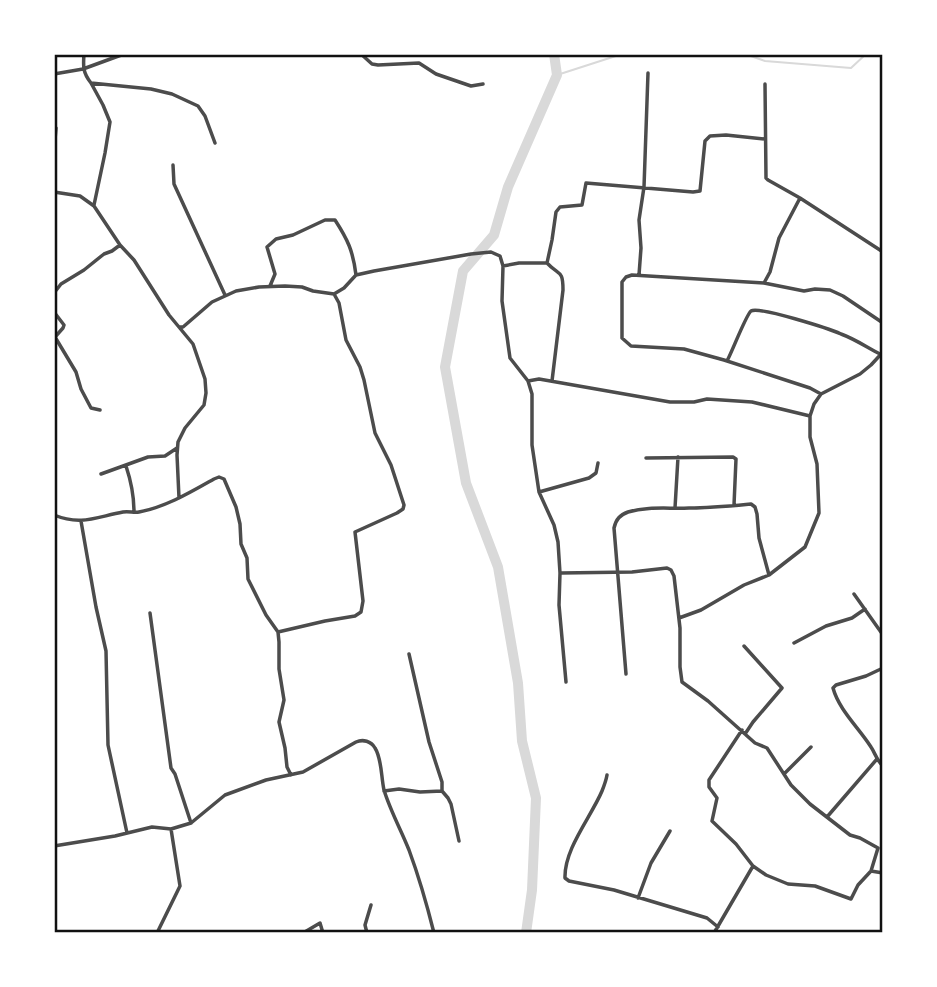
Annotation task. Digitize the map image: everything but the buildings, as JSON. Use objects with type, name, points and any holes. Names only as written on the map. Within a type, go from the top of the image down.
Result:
[{"type":"street","points":[[84,54],[85,76],[110,122],[94,206]]},
{"type":"street","points":[[54,74],[83,69],[124,54]]},
{"type":"street","points":[[361,54],[372,64],[416,63],[436,74],[471,86],[483,84]]},
{"type":"street","points":[[639,275],[639,220],[644,187],[648,73]]},
{"type":"street","points":[[91,83],[151,89],[172,94],[198,106],[205,116],[215,143]]},
{"type":"street","points":[[765,84],[768,180],[883,252]]},
{"type":"street","points":[[54,127],[54,151]]},
{"type":"street","points":[[547,263],[556,212],[560,207],[582,205],[586,183],[700,191],[705,141],[710,136],[765,139]]},
{"type":"street","points":[[173,165],[174,184],[225,295]]},
{"type":"street","points":[[54,192],[80,196],[94,206],[120,245],[134,260],[169,315],[193,344],[205,379],[206,393],[204,405],[185,428],[177,448],[179,498]]},
{"type":"street","points":[[764,283],[779,238],[800,198]]},
{"type":"street","points":[[270,286],[275,274],[267,247],[276,239],[325,220],[335,220],[345,236],[353,252],[356,275]]},
{"type":"street","points":[[54,293],[61,284],[120,245]]},
{"type":"street","points":[[179,327],[183,327],[212,302],[236,291],[270,286],[302,287],[334,294],[356,275],[471,254],[491,252],[499,256],[503,266],[502,300],[510,358],[528,381],[531,394],[532,445],[539,492],[558,542],[559,605],[566,682]]},
{"type":"street","points":[[503,266],[547,263],[563,277],[552,381]]},
{"type":"street","points":[[821,394],[810,388],[684,349],[631,346],[622,338],[621,282],[626,277],[639,275],[764,283],[804,291],[830,290],[883,323]]},
{"type":"street","points":[[278,632],[355,616],[361,612],[363,601],[355,531],[397,513],[404,505],[391,465],[376,433],[360,367],[345,340],[340,303],[334,294]]},
{"type":"street","points":[[679,618],[701,610],[744,585],[769,575],[805,547],[819,513],[817,464],[810,437],[810,416],[814,404],[821,394],[860,374],[882,353],[843,334],[769,311],[755,310],[746,318],[727,361]]},
{"type":"street","points":[[54,312],[64,325],[55,337],[76,372],[90,408],[100,410]]},
{"type":"street","points":[[528,381],[539,379],[670,402],[707,399],[752,402],[810,416]]},
{"type":"street","points":[[101,474],[148,457],[164,456],[177,448]]},
{"type":"street","points":[[675,508],[678,457]]},
{"type":"street","points":[[646,458],[733,457],[736,459],[734,505]]},
{"type":"street","points":[[539,492],[589,478],[596,473],[598,463]]},
{"type":"street","points":[[126,466],[131,479],[134,512]]},
{"type":"street","points":[[54,515],[81,521],[143,511],[179,498],[219,477],[224,479],[236,507],[241,544],[247,558],[248,579],[278,632],[279,669],[284,700],[279,722],[287,767],[291,775]]},
{"type":"street","points":[[626,674],[614,528],[619,517],[642,509],[751,505],[755,507],[759,538],[769,575]]},
{"type":"street","points":[[81,521],[106,652],[108,745],[127,833]]},
{"type":"street","points":[[560,573],[667,568],[671,570],[679,618],[682,682],[744,732],[755,743],[767,748],[799,794],[850,835],[878,848],[871,872],[858,885],[851,900],[815,886],[788,884],[766,875],[753,866],[736,844],[712,821],[717,799],[709,787],[709,780],[744,732],[782,688],[744,646]]},
{"type":"street","points":[[853,594],[883,635]]},
{"type":"street","points":[[794,643],[826,626],[852,618],[865,609]]},
{"type":"street","points":[[150,613],[172,768],[191,823]]},
{"type":"street","points":[[409,654],[421,711],[442,782],[442,791],[451,804],[459,841]]},
{"type":"street","points":[[883,668],[833,688],[841,706],[883,766]]},
{"type":"street","points":[[54,846],[152,827],[172,830],[191,823],[225,795],[266,780],[303,772],[361,740],[374,746],[384,791],[410,852],[434,933]]},
{"type":"street","points":[[784,774],[811,747]]},
{"type":"street","points":[[827,817],[877,759]]},
{"type":"street","points":[[607,775],[603,791],[581,827],[565,878],[707,918],[718,927]]},
{"type":"street","points":[[384,791],[442,791]]},
{"type":"street","points":[[157,933],[180,886],[172,830]]},
{"type":"street","points":[[638,898],[651,863],[670,831]]},
{"type":"street","points":[[714,933],[753,866]]},
{"type":"street","points":[[871,872],[883,873]]},
{"type":"street","points":[[367,933],[365,925],[371,905]]},
{"type":"street","points":[[303,933],[320,923],[323,933]]},
{"type":"waterway","points":[[526,933],[532,890],[536,798],[522,741],[518,683],[498,567],[466,483],[445,367],[463,271],[494,235],[508,187],[557,75],[554,54]]},
{"type":"waterway","points":[[557,75],[622,54]]},
{"type":"waterway","points":[[745,54],[765,61],[851,68],[866,54]]}]
